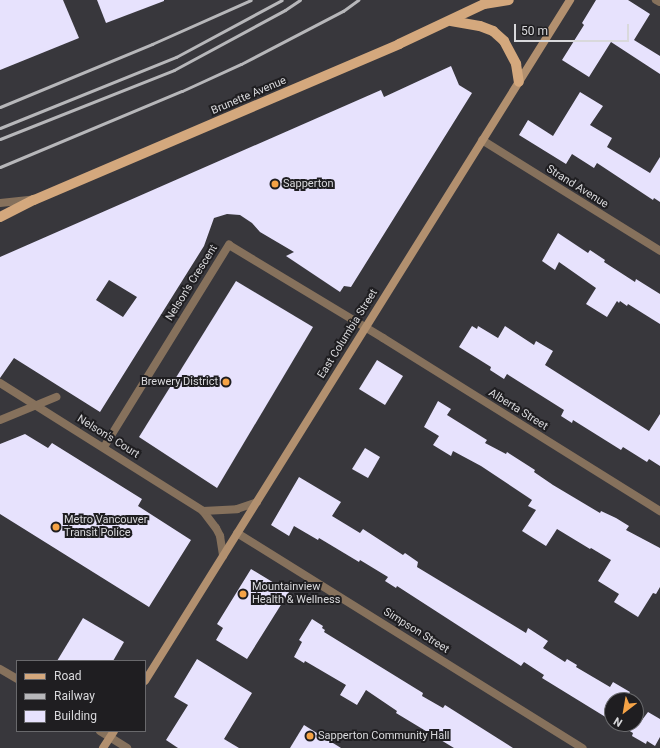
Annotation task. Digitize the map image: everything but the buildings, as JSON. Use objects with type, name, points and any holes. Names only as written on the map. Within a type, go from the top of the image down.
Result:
[{"type":"main road","name":"Brunette Avenue","points":[[0,217],[34,200],[229,118],[451,21],[488,2],[509,0]]},
{"type":"main road","points":[[451,21],[480,26],[493,31],[504,41],[516,64],[519,82]]},
{"type":"street","name":"East Columbia Street","points":[[146,679],[570,0]]},
{"type":"street","points":[[656,0],[660,2]]},
{"type":"street","name":"Strand Avenue","points":[[482,140],[660,251]]},
{"type":"street","points":[[0,204],[34,200]]},
{"type":"street","name":"Nelson's Crescent","points":[[104,447],[229,245],[365,327]]},
{"type":"street","name":"Alberta Street","points":[[365,327],[660,511]]},
{"type":"street","name":"Nelson's Court","points":[[0,383],[104,447],[203,511],[220,536],[222,556]]},
{"type":"street","points":[[0,420],[56,397]]},
{"type":"street","points":[[203,511],[238,509],[256,502]]},
{"type":"street","name":"Simpson Street","points":[[237,533],[583,748]]},
{"type":"street","points":[[0,669],[16,679]]},
{"type":"street","points":[[103,748],[112,734],[127,748]]},
{"type":"railway","points":[[0,107],[152,44],[251,0]]},
{"type":"railway","points":[[0,128],[176,57],[282,0]]},
{"type":"railway","points":[[0,139],[174,70],[285,10],[300,0]]},
{"type":"railway","points":[[0,167],[182,91],[241,64],[343,11],[358,0]]},
{"type":"place","name":"Sapperton","points":[[275,184]]},
{"type":"place","name":"Brewery District","points":[[226,382]]},
{"type":"place","name":"Metro Vancouver Transit Police","points":[[56,527]]},
{"type":"place","name":"Mountainview Health & Wellness","points":[[243,594]]},
{"type":"place","name":"Sapperton Community Hall","points":[[310,736]]}]
